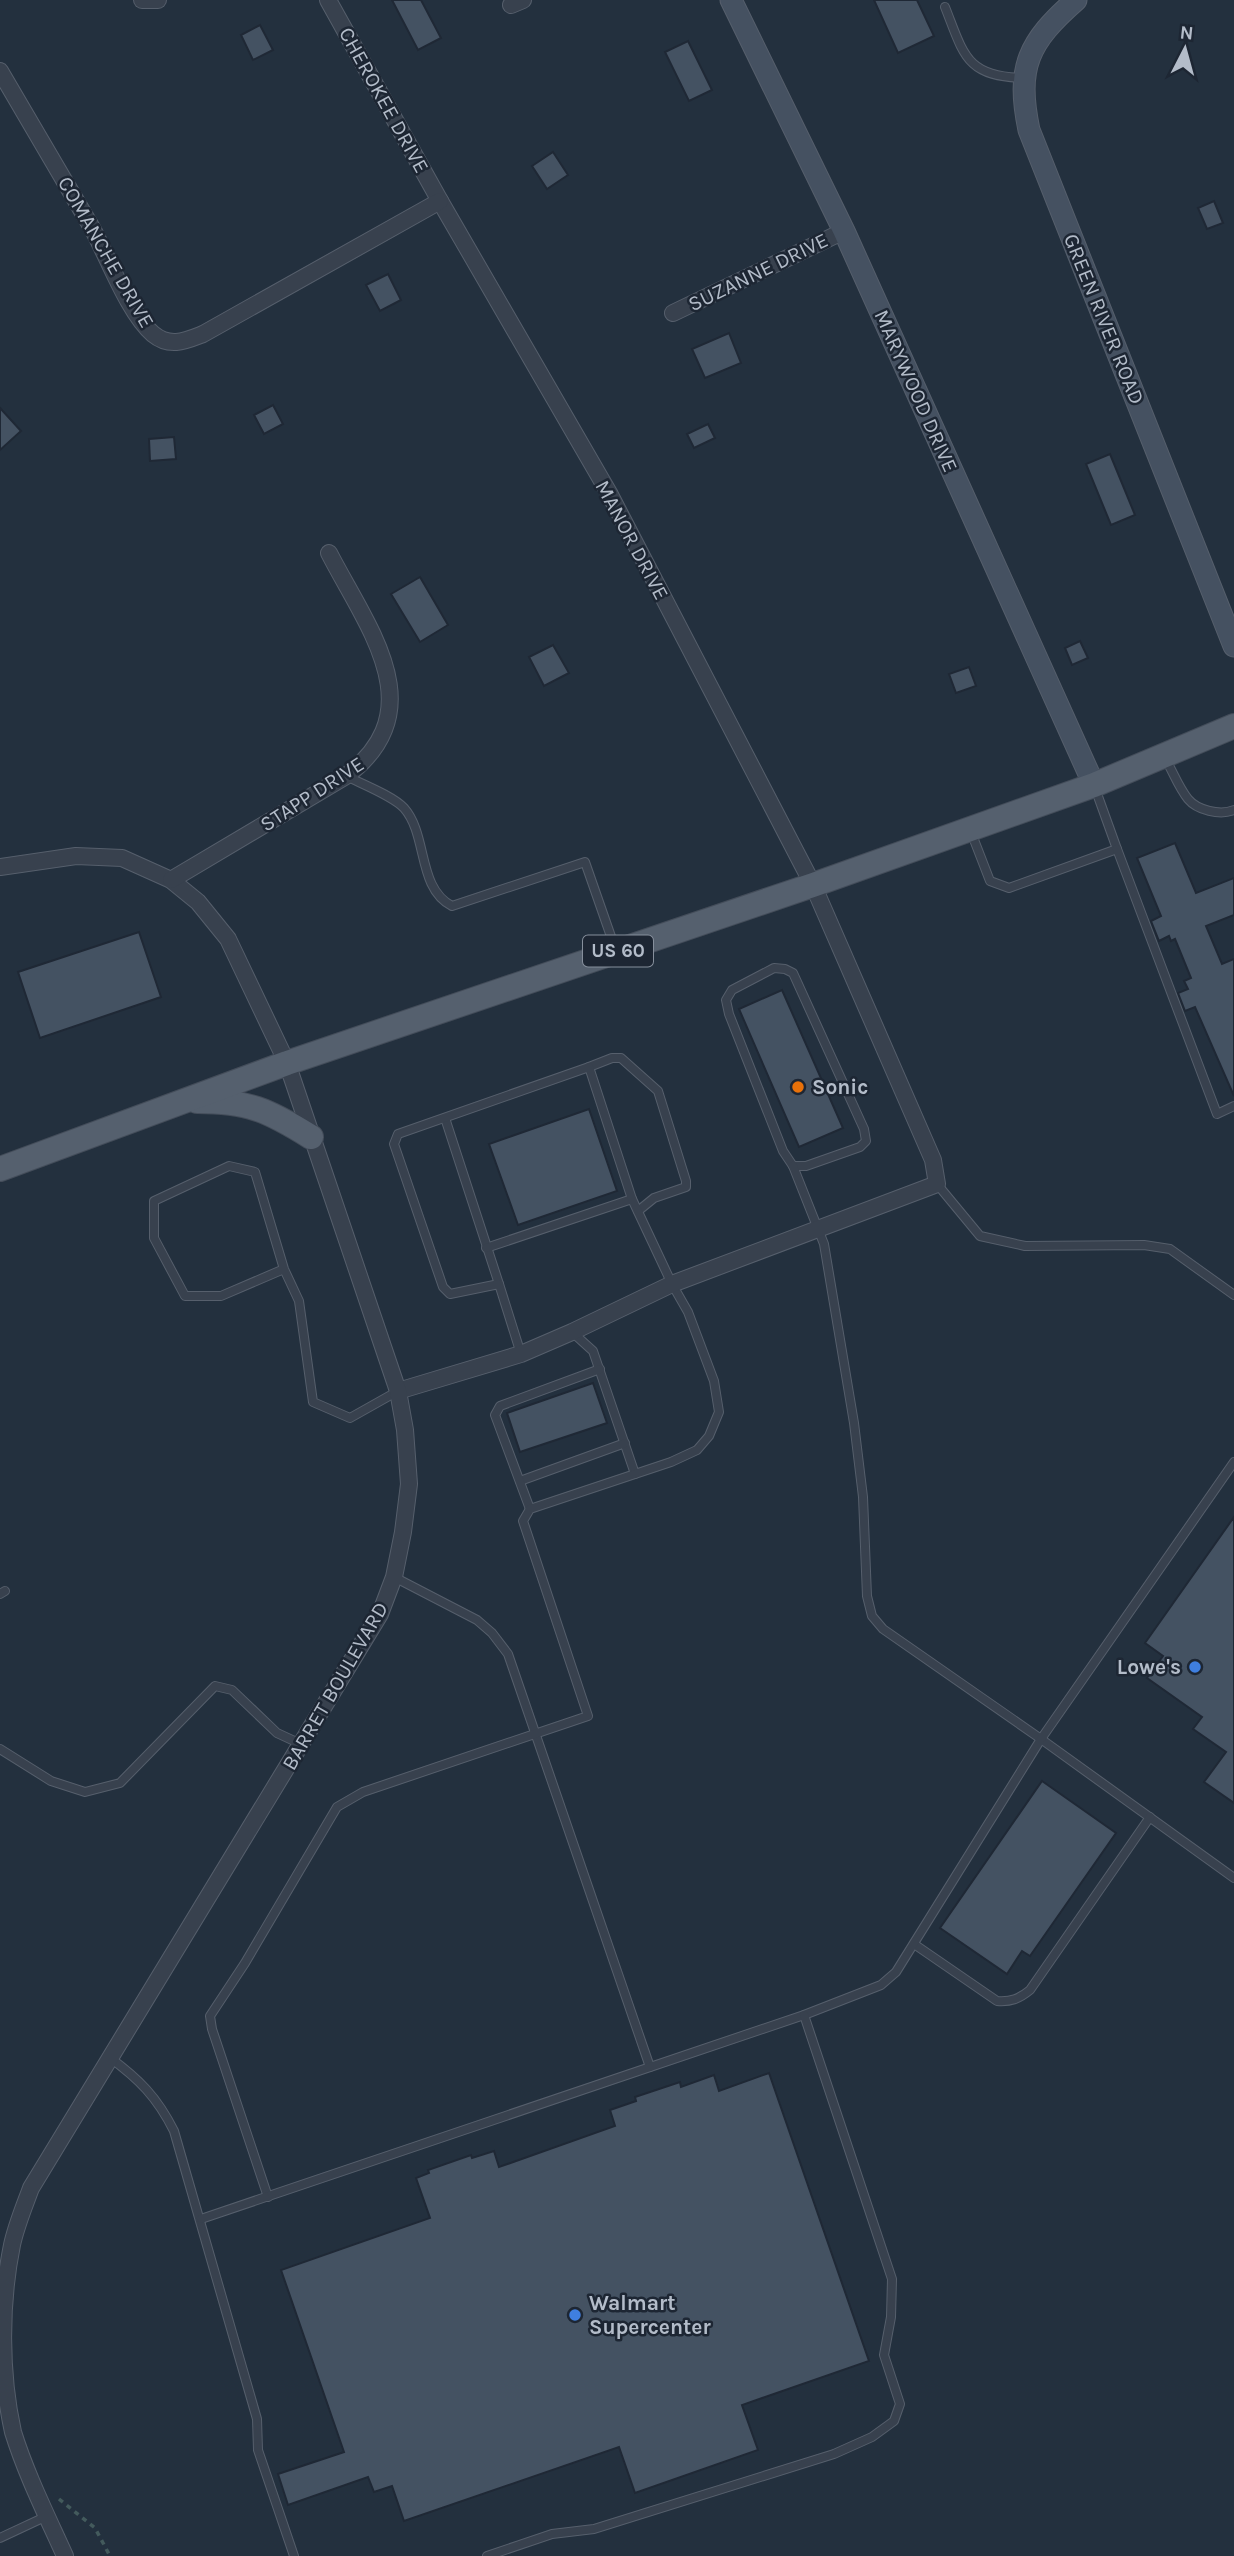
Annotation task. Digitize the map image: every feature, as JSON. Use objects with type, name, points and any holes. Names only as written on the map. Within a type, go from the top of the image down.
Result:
[{"type":"main road","name":"US 60","points":[[0,1169],[288,1063],[813,885],[1094,785],[1234,726]]},
{"type":"main road","points":[[185,1101],[221,1101],[256,1106],[275,1114],[311,1137]]},
{"type":"street","points":[[142,0],[158,0]]},
{"type":"street","name":"CHEROKEE DRIVE","points":[[328,0],[440,201]]},
{"type":"street","name":"MARYWOOD DRIVE","points":[[731,0],[844,231],[1094,785]]},
{"type":"street","name":"GREEN RIVER ROAD","points":[[1076,0],[1042,33],[1032,51],[1024,78],[1024,106],[1029,130],[1234,646]]},
{"type":"street","name":"COMANCHE DRIVE","points":[[0,71],[92,229],[137,314],[155,335],[165,341],[183,342],[203,334],[440,201]]},
{"type":"street","name":"MANOR DRIVE","points":[[440,201],[609,493],[813,885],[933,1160],[937,1184]]},
{"type":"street","name":"SUZANNE DRIVE","points":[[673,313],[844,231]]},
{"type":"street","name":"STAPP DRIVE","points":[[171,880],[346,776],[371,755],[380,743],[389,714],[390,690],[385,666],[329,553]]},
{"type":"street","name":"BARRET BOULEVARD","points":[[0,867],[76,856],[122,858],[171,880],[198,902],[228,939],[288,1063],[398,1391],[405,1430],[409,1485],[404,1532],[394,1577],[380,1614],[303,1745],[109,2057],[31,2189],[12,2242],[5,2284],[1,2339],[3,2381],[12,2431],[65,2556]]},
{"type":"street","points":[[398,1391],[521,1354],[672,1284],[937,1184]]},
{"type":"lane","points":[[945,7],[961,48],[977,69],[998,78],[1024,78]]},
{"type":"lane","points":[[1163,756],[1189,800],[1210,812],[1229,813],[1234,810]]},
{"type":"lane","points":[[346,776],[404,808],[412,821],[435,889],[444,902],[452,906],[585,862],[616,952]]},
{"type":"lane","points":[[1094,785],[1217,1114],[1234,1106]]},
{"type":"lane","points":[[970,829],[990,881],[1009,888],[1118,849]]},
{"type":"lane","points":[[793,1166],[806,1166],[839,1155],[860,1147],[866,1141],[864,1129],[793,973],[774,968],[732,990],[726,1000],[729,1014],[783,1152],[793,1166],[824,1244],[854,1423],[863,1497],[867,1596],[872,1616],[883,1629],[1234,1878]]},
{"type":"lane","points":[[499,1284],[450,1294],[443,1287],[394,1144],[398,1134],[621,1058],[658,1091],[686,1181],[686,1188],[654,1198],[638,1211]]},
{"type":"lane","points":[[268,2197],[210,2016],[337,1807],[363,1792],[588,1716],[523,1521],[530,1508],[635,1474],[697,1450],[709,1436],[719,1412],[714,1381],[688,1311],[672,1284],[632,1199],[589,1067]]},
{"type":"lane","points":[[445,1118],[521,1354]]},
{"type":"lane","points":[[284,1269],[221,1296],[185,1296],[153,1238],[153,1201],[229,1166],[255,1172],[284,1269],[299,1301],[313,1402],[350,1418],[398,1391]]},
{"type":"lane","points":[[937,1184],[980,1236],[1025,1246],[1143,1245],[1170,1249],[1234,1295]]},
{"type":"lane","points":[[486,1248],[632,1199]]},
{"type":"lane","points":[[572,1332],[593,1351],[635,1474]]},
{"type":"lane","points":[[530,1508],[495,1415],[500,1406],[600,1369]]},
{"type":"lane","points":[[520,1481],[625,1443]]},
{"type":"lane","points":[[201,2219],[804,2015],[881,1985],[896,1972],[1041,1739],[1234,1462]]},
{"type":"lane","points":[[394,1577],[477,1620],[492,1633],[508,1654],[650,2067]]},
{"type":"lane","points":[[0,1749],[51,1781],[85,1792],[120,1783],[215,1686],[232,1690],[276,1733],[303,1745]]},
{"type":"lane","points":[[914,1944],[997,2001],[1020,1998],[1030,1990],[1150,1817]]},
{"type":"lane","points":[[486,2556],[552,2534],[594,2529],[834,2454],[872,2437],[894,2421],[900,2404],[884,2355],[891,2317],[892,2279],[804,2015]]},
{"type":"lane","points":[[109,2057],[134,2075],[161,2105],[174,2131],[257,2419],[258,2450],[294,2556]]},
{"type":"lane","points":[[0,2538],[47,2516]]},
{"type":"path","points":[[30,2477],[95,2528],[110,2556]]},
{"type":"building","points":[[392,0],[421,0],[441,38],[418,50]]},
{"type":"building","points":[[874,0],[917,0],[934,36],[898,53]]},
{"type":"building","points":[[260,25],[273,50],[253,60],[241,35]]},
{"type":"building","points":[[688,41],[712,90],[689,101],[665,52]]},
{"type":"building","points":[[553,152],[568,175],[547,189],[532,166]]},
{"type":"building","points":[[1214,201],[1223,223],[1207,229],[1198,208]]},
{"type":"building","points":[[388,274],[401,300],[380,311],[366,285]]},
{"type":"building","points":[[729,333],[741,363],[705,378],[692,349]]},
{"type":"building","points":[[273,405],[283,424],[264,434],[254,415]]},
{"type":"building","points":[[0,408],[21,431],[0,450]]},
{"type":"building","points":[[708,424],[715,438],[694,448],[687,434]]},
{"type":"building","points":[[174,437],[176,459],[150,461],[149,439]]},
{"type":"building","points":[[1110,454],[1135,515],[1111,525],[1086,464]]},
{"type":"building","points":[[420,577],[448,625],[420,642],[391,594]]},
{"type":"building","points":[[1080,641],[1088,658],[1072,665],[1065,648]]},
{"type":"building","points":[[553,645],[569,673],[544,686],[529,657]]},
{"type":"building","points":[[969,667],[976,686],[956,693],[949,674]]},
{"type":"building","points":[[1175,843],[1196,893],[1234,878],[1234,915],[1206,926],[1222,964],[1234,959],[1234,1096],[1195,1007],[1185,1011],[1178,993],[1188,989],[1184,981],[1191,978],[1175,939],[1171,941],[1169,936],[1159,941],[1151,921],[1161,916],[1137,858]]},
{"type":"building","points":[[139,932],[161,997],[40,1038],[18,972]]},
{"type":"building","points":[[782,990],[843,1128],[799,1147],[739,1009]]},
{"type":"building","points":[[589,1109],[617,1191],[518,1225],[489,1144]]},
{"type":"building","points":[[593,1383],[607,1423],[520,1452],[507,1413]]},
{"type":"building","name":"Lowe's","points":[[1234,1517],[1234,1803],[1204,1782],[1226,1752],[1193,1729],[1202,1717],[1147,1678],[1163,1656],[1145,1643]]},
{"type":"building","points":[[1042,1781],[1116,1833],[1030,1956],[1022,1951],[1007,1974],[940,1928]]},
{"type":"building","name":"Walmart Supercenter","points":[[769,2073],[869,2361],[742,2405],[758,2450],[635,2493],[619,2447],[404,2521],[392,2486],[374,2492],[368,2477],[288,2505],[278,2474],[344,2452],[281,2270],[430,2218],[416,2178],[429,2173],[428,2170],[471,2155],[472,2158],[494,2151],[499,2167],[615,2126],[610,2110],[636,2101],[635,2097],[680,2082],[681,2087],[714,2075],[719,2091]]},
{"type":"place","name":"Sonic","points":[[798,1087]]},
{"type":"place","name":"Lowe's","points":[[1195,1667]]},
{"type":"place","name":"Walmart Supercenter","points":[[575,2315]]}]
